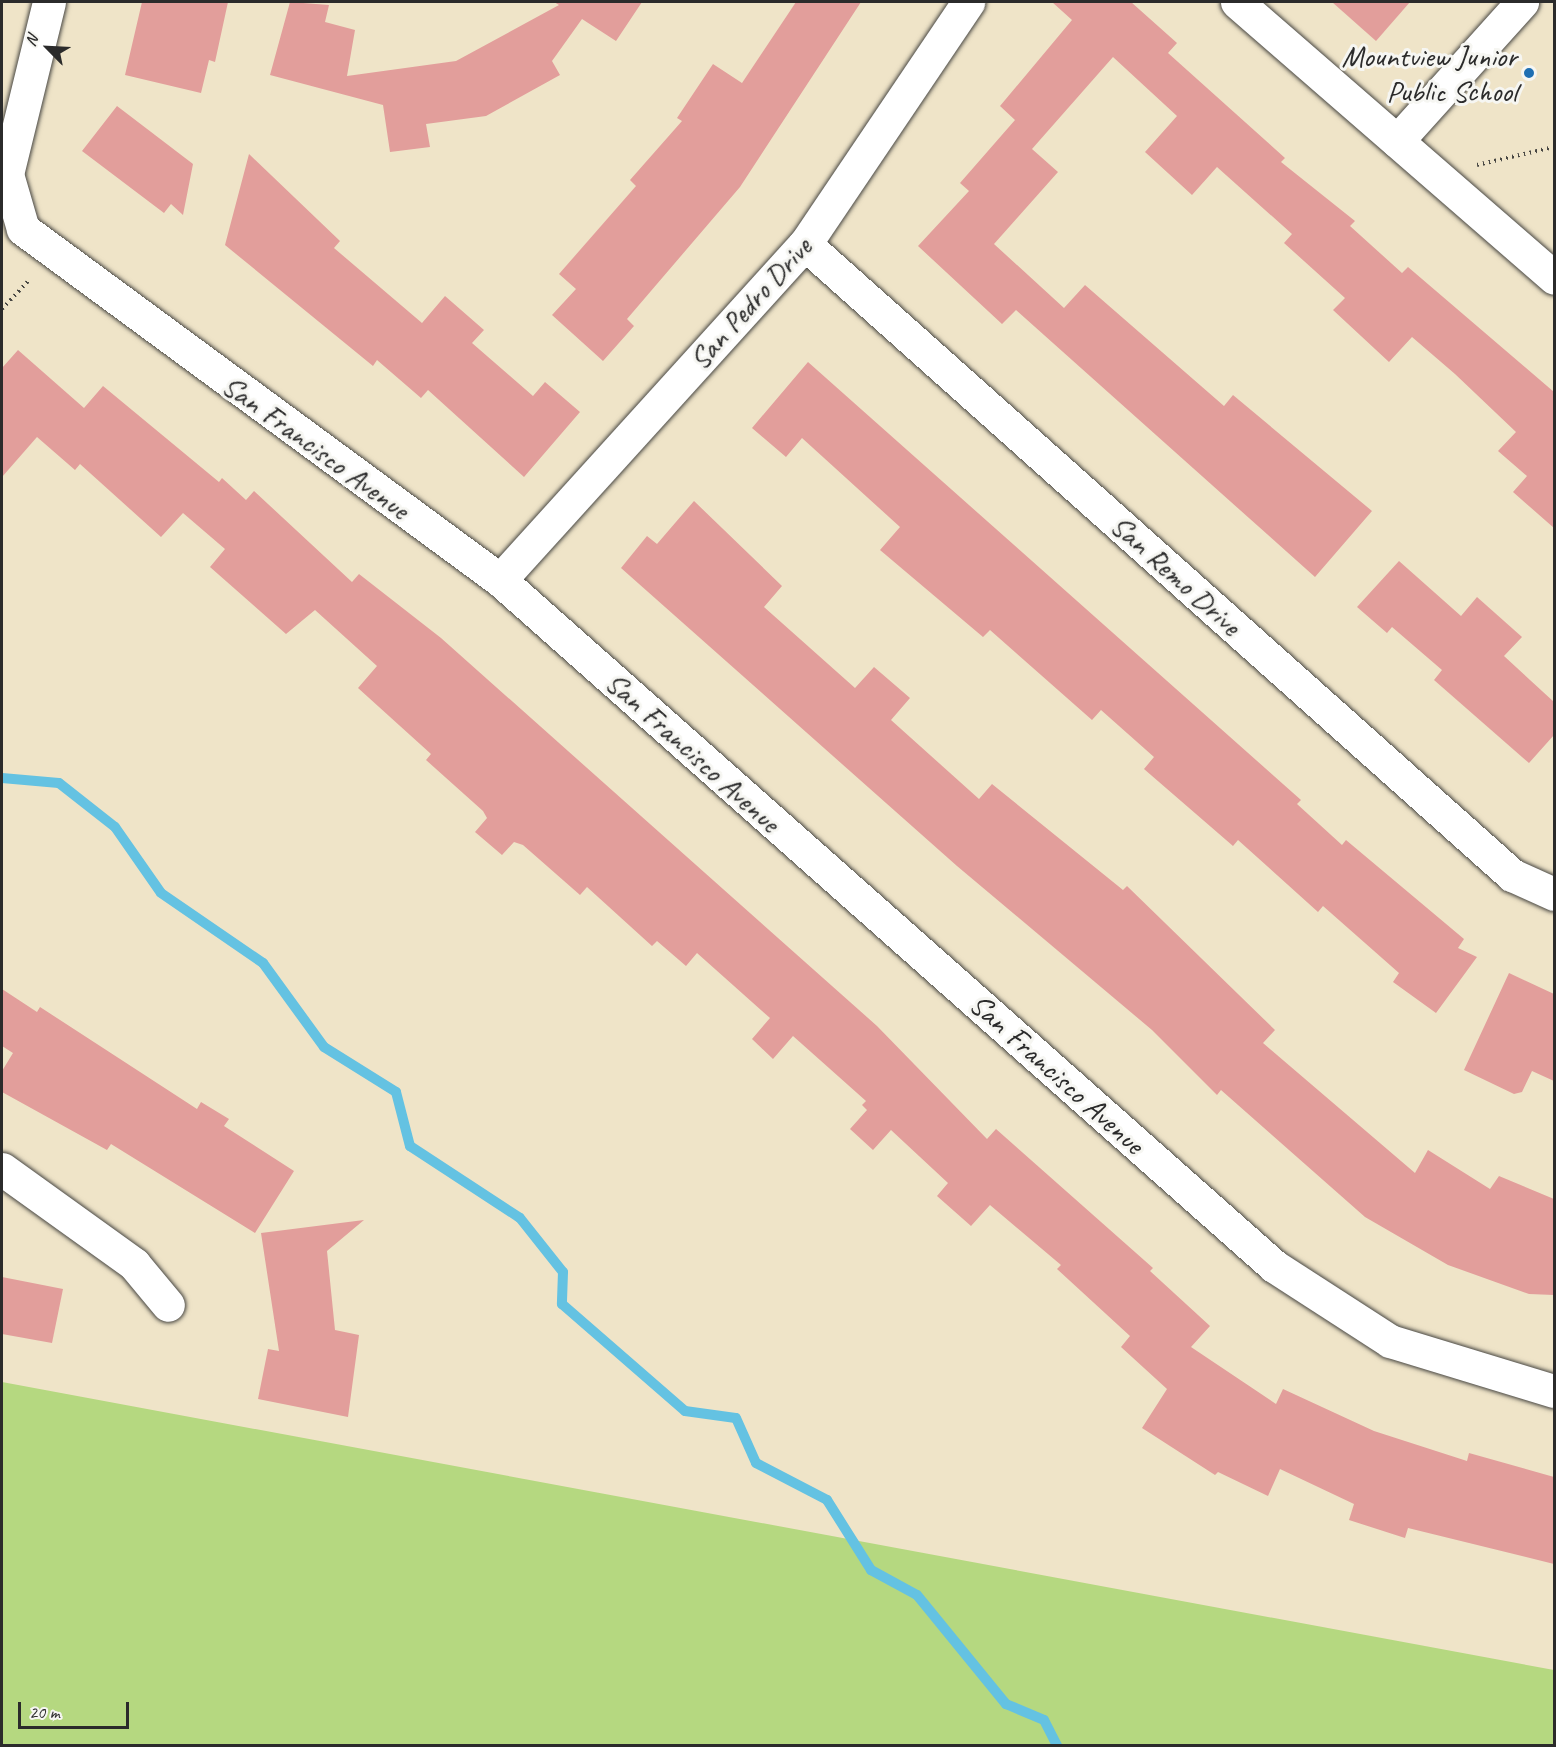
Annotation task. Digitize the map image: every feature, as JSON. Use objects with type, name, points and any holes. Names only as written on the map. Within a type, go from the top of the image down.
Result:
[{"type":"street","name":"San Francisco Avenue","points":[[49,2],[7,174],[23,229],[52,255],[500,580],[1274,1266],[1390,1341],[1554,1391]]},
{"type":"street","name":"San Pedro Drive","points":[[500,580],[805,244],[968,2]]},
{"type":"street","points":[[1237,2],[1554,278]]},
{"type":"street","points":[[1397,141],[1522,2]]},
{"type":"street","name":"San Remo Drive","points":[[805,244],[1512,875],[1554,894]]},
{"type":"street","points":[[2,1169],[134,1264],[168,1305]]},
{"type":"path","points":[[1443,181],[1490,159],[1554,147]]},
{"type":"path","points":[[2,309],[52,255]]},
{"type":"green space","points":[[2,1382],[1554,1670],[1554,1745],[2,1745]]},
{"type":"building","points":[[142,2],[228,2],[215,62],[209,60],[201,93],[125,75]]},
{"type":"building","points":[[290,2],[329,5],[325,22],[355,30],[347,76],[456,61],[559,5],[554,2],[642,2],[616,41],[582,19],[552,61],[560,75],[486,116],[426,124],[430,147],[390,152],[383,105],[270,75]]},
{"type":"building","points":[[796,2],[861,2],[740,187],[627,319],[634,326],[603,361],[552,315],[576,289],[559,274],[636,186],[630,180],[682,121],[677,118],[713,64],[742,83]]},
{"type":"building","points":[[1052,2],[1131,2],[1177,43],[1168,53],[1285,158],[1281,162],[1355,221],[1350,226],[1402,273],[1408,267],[1554,392],[1554,528],[1513,492],[1527,476],[1498,451],[1516,432],[1455,374],[1412,337],[1389,362],[1333,310],[1345,298],[1284,243],[1292,234],[1217,167],[1192,195],[1145,152],[1177,116],[1113,57],[1032,149],[1058,172],[994,244],[1064,308],[1085,285],[1224,406],[1233,395],[1372,511],[1315,577],[1016,310],[1002,324],[918,246],[969,191],[960,183],[1015,120],[1000,106],[1072,20]]},
{"type":"building","points":[[1332,2],[1410,2],[1376,41]]},
{"type":"building","points":[[117,106],[193,164],[183,215],[171,204],[164,213],[82,151]]},
{"type":"building","points":[[249,154],[340,241],[334,248],[422,323],[445,296],[484,330],[472,343],[533,396],[545,382],[580,412],[524,477],[428,390],[421,398],[377,360],[373,366],[225,245]]},
{"type":"building","points":[[18,350],[84,408],[103,386],[219,482],[222,478],[246,500],[254,491],[352,582],[359,574],[441,638],[877,1026],[987,1139],[996,1129],[1153,1268],[1150,1271],[1210,1326],[1191,1347],[1276,1404],[1283,1389],[1374,1431],[1467,1461],[1469,1453],[1554,1477],[1554,1564],[1408,1528],[1405,1538],[1349,1520],[1354,1504],[1280,1469],[1268,1496],[1218,1472],[1215,1475],[1142,1428],[1167,1389],[1121,1347],[1130,1336],[1057,1269],[1061,1265],[990,1205],[971,1226],[937,1196],[948,1183],[891,1130],[873,1150],[850,1129],[867,1110],[862,1105],[866,1101],[793,1036],[773,1059],[752,1039],[770,1018],[697,953],[686,966],[657,941],[652,946],[587,887],[580,895],[523,845],[514,842],[502,855],[475,832],[487,818],[483,811],[426,760],[431,754],[358,688],[377,666],[315,610],[286,634],[210,567],[225,549],[183,513],[161,537],[80,464],[75,470],[37,437],[2,477],[2,368]]},
{"type":"building","points":[[808,362],[1301,800],[1297,804],[1342,845],[1346,840],[1464,939],[1458,948],[1477,957],[1436,1013],[1393,982],[1399,973],[1323,906],[1318,912],[1238,840],[1233,846],[1144,769],[1154,757],[1101,710],[1092,720],[990,630],[983,637],[880,550],[900,527],[802,438],[786,457],[752,428]]},
{"type":"building","points":[[694,501],[782,586],[764,607],[855,688],[874,667],[910,698],[891,720],[979,799],[992,784],[1123,890],[1127,886],[1275,1030],[1263,1043],[1415,1173],[1428,1150],[1490,1189],[1499,1176],[1554,1199],[1554,1295],[1529,1294],[1448,1265],[1365,1217],[1221,1090],[1217,1095],[1152,1030],[957,866],[621,568],[647,536],[657,544]]},
{"type":"building","points":[[1399,561],[1461,616],[1477,597],[1522,637],[1504,656],[1554,702],[1554,735],[1529,763],[1434,680],[1442,670],[1392,627],[1387,633],[1357,607]]},
{"type":"building","points":[[1509,973],[1554,994],[1554,1081],[1532,1071],[1522,1092],[1514,1094],[1464,1070]]},
{"type":"building","points":[[2,989],[37,1012],[40,1007],[197,1109],[201,1102],[229,1119],[224,1126],[294,1171],[255,1233],[111,1144],[107,1150],[2,1092],[2,1071],[13,1053],[2,1046]]},
{"type":"building","points":[[364,1220],[327,1251],[335,1330],[359,1335],[348,1417],[258,1399],[268,1349],[279,1351],[261,1233]]},
{"type":"building","points":[[2,1277],[63,1289],[52,1343],[2,1334]]},
{"type":"waterway","points":[[2,778],[59,783],[115,827],[161,893],[263,963],[324,1047],[396,1092],[410,1146],[520,1218],[563,1272],[562,1304],[685,1411],[736,1418],[756,1463],[827,1500],[871,1570],[917,1595],[1006,1704],[1044,1720],[1057,1746]]},
{"type":"place","name":"Mountview Junior Public School","points":[[1529,73]]}]
